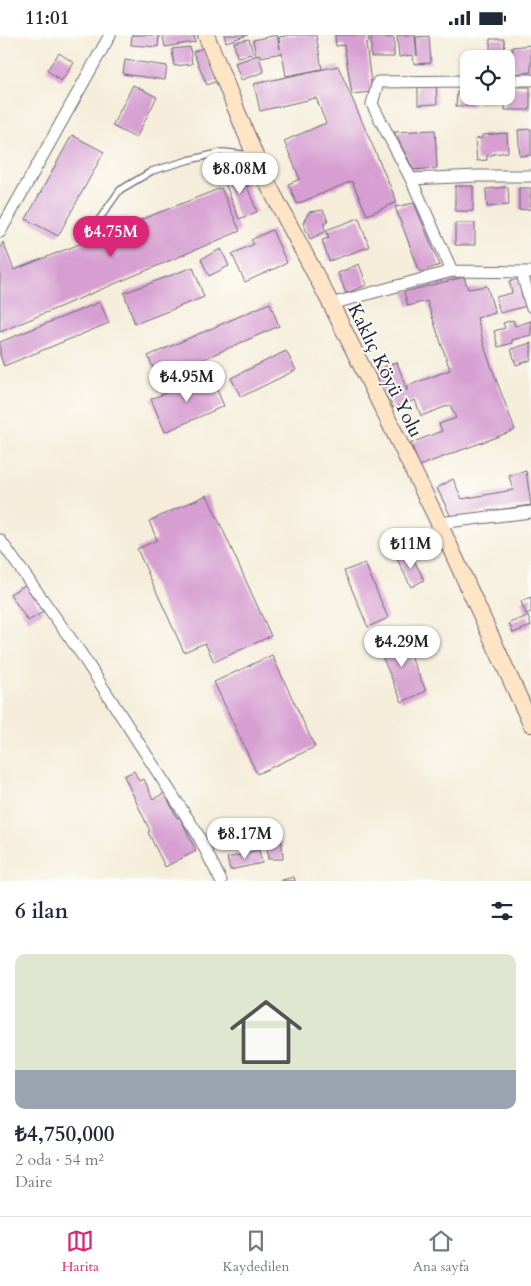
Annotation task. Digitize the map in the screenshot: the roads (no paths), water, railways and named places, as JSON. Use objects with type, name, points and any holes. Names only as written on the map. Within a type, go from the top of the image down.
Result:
[{"type":"street","points":[[0,232],[110,35]]},
{"type":"street","name":"Kaklıç Köyü Yolu","points":[[206,35],[262,173],[331,304],[439,523],[531,724]]},
{"type":"street","points":[[515,80],[531,81]]},
{"type":"street","points":[[452,271],[411,179],[372,104],[378,83],[460,81]]},
{"type":"street","points":[[411,179],[477,175],[531,176]]},
{"type":"street","points":[[331,304],[452,271],[527,272],[531,306]]},
{"type":"street","points":[[439,523],[531,512]]},
{"type":"street","points":[[0,540],[80,652],[197,833],[221,881]]},
{"type":"lane","points":[[98,221],[120,190],[152,171],[189,159],[223,152],[255,155]]}]
